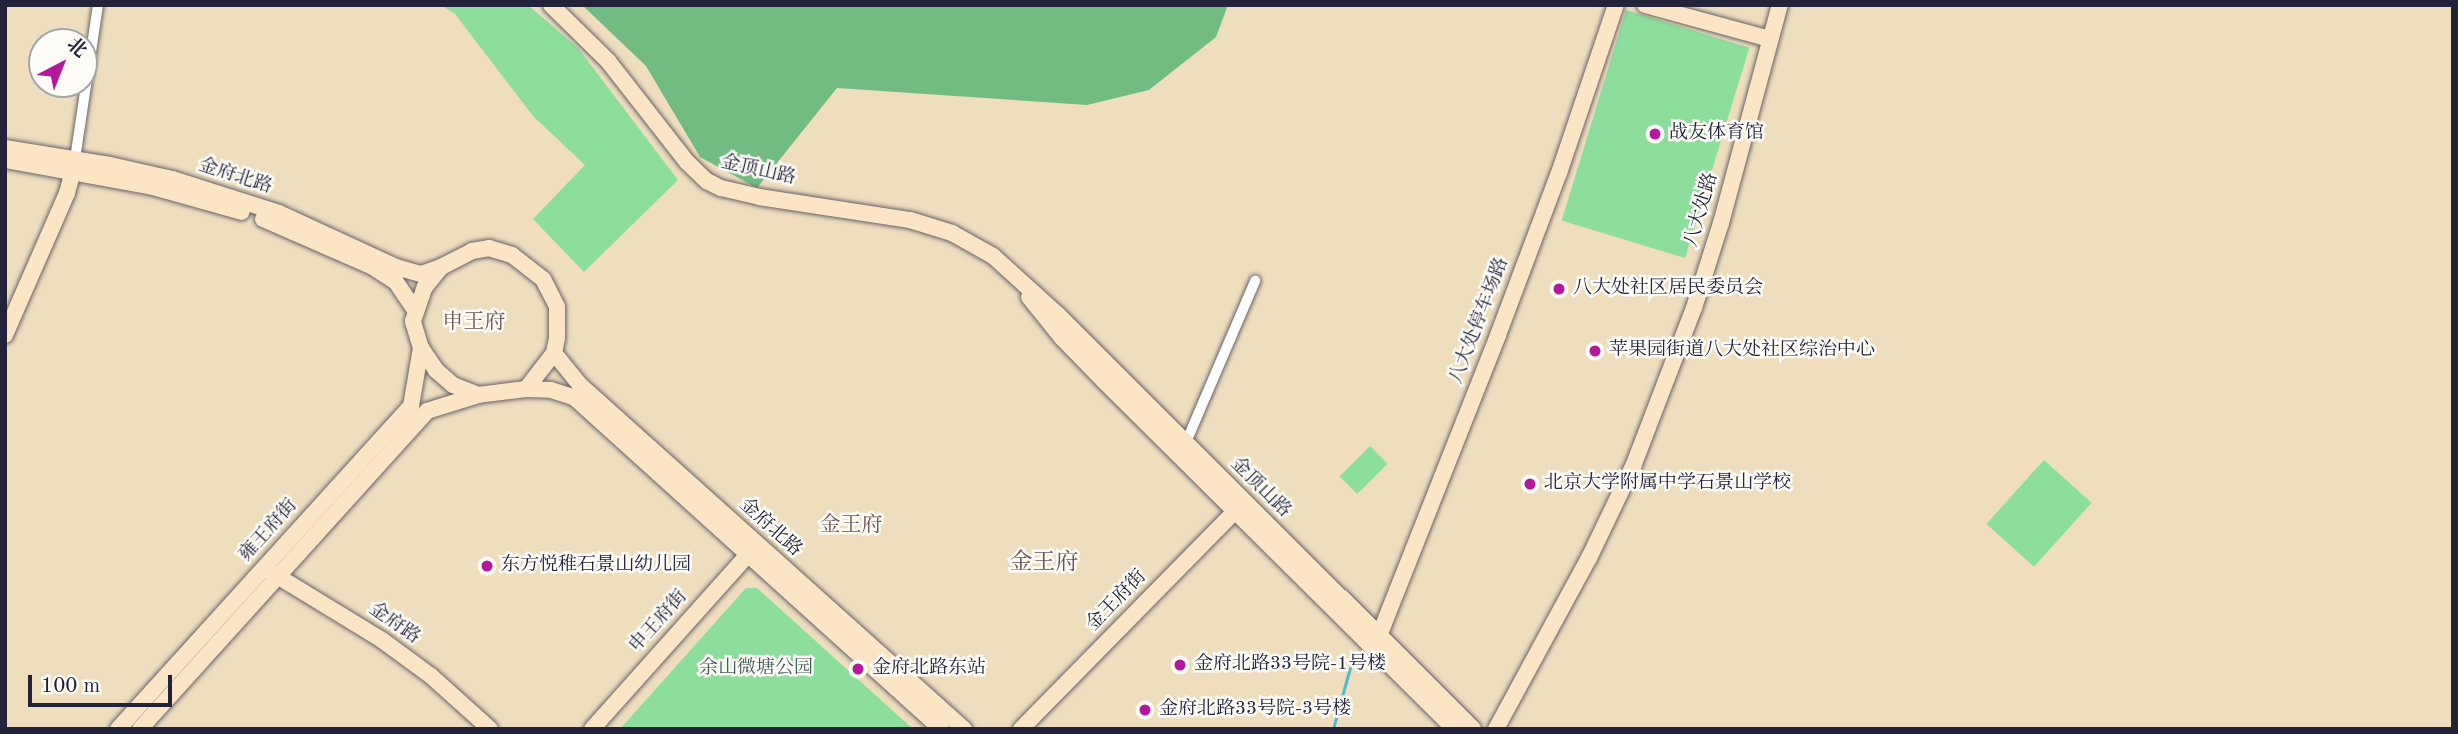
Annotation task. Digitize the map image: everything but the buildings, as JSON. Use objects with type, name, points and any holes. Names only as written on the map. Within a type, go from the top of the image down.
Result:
[{"type":"street","points":[[5,335],[67,193],[74,165],[98,5]]},
{"type":"street","name":"金顶山路","points":[[551,5],[608,61],[687,162],[707,181],[721,188],[760,197],[885,215],[928,225],[974,244],[1019,276],[1239,507],[1376,642],[1474,729]]},
{"type":"street","name":"八大处停车场路","points":[[1376,642],[1559,173],[1616,5]]},
{"type":"street","points":[[1644,5],[1770,39]]},
{"type":"street","name":"八大处路","points":[[1496,729],[1590,558],[1634,464],[1694,308],[1721,223],[1780,5]]},
{"type":"street","name":"金府北路","points":[[5,148],[153,187],[276,224],[373,267],[396,282],[416,312]]},
{"type":"street","name":"金府北路","points":[[5,160],[74,165],[172,179],[247,202],[321,231],[396,267],[421,274],[441,267]]},
{"type":"street","points":[[489,248],[512,255],[529,265],[543,279],[557,307],[554,353],[526,388],[478,395],[453,385],[436,370],[421,348],[413,321],[425,287],[441,267],[472,251],[489,248]]},
{"type":"street","points":[[1183,450],[1255,281]]},
{"type":"street","name":"雍王府街","points":[[140,729],[411,406],[421,348]]},
{"type":"street","name":"金府北路","points":[[554,353],[580,385],[941,729]]},
{"type":"street","name":"金府北路","points":[[526,388],[551,390],[575,398],[964,729]]},
{"type":"street","name":"雍王府街","points":[[118,729],[427,411],[478,395]]},
{"type":"street","name":"金王府街","points":[[1021,729],[1239,507]]},
{"type":"street","name":"申王府街","points":[[592,729],[753,549]]},
{"type":"street","name":"金府路","points":[[270,572],[363,626],[401,653],[490,729]]},
{"type":"street","name":"金顶山路","points":[[1376,642],[1454,729]]},
{"type":"green space","points":[[441,5],[528,5],[578,48],[678,180],[584,272],[533,219],[585,165],[533,116],[455,14]]},
{"type":"green space","points":[[582,5],[1228,5],[1216,37],[1149,90],[1087,105],[837,88],[757,188],[700,157],[646,66]]},
{"type":"green space","name":"战友体育馆","points":[[1626,10],[1749,48],[1685,258],[1562,220]]},
{"type":"green space","points":[[1370,446],[1388,464],[1357,494],[1340,476]]},
{"type":"green space","points":[[2044,460],[2092,503],[2034,567],[1986,524]]},
{"type":"green space","name":"余山微塘公园","points":[[746,588],[757,588],[913,729],[620,729]]},
{"type":"waterway","points":[[1333,729],[1351,664]]},
{"type":"place","name":"战友体育馆","points":[[1655,134]]},
{"type":"place","name":"八大处社区居民委员会","points":[[1559,289]]},
{"type":"place","name":"苹果园街道八大处社区综治中心","points":[[1595,351]]},
{"type":"place","name":"北京大学附属中学石景山学校","points":[[1530,484]]},
{"type":"place","name":"东方悦稚石景山幼儿园","points":[[487,566]]},
{"type":"place","name":"金府北路33号院-1号楼","points":[[1180,665]]},
{"type":"place","name":"金府北路东站","points":[[858,669]]},
{"type":"place","name":"金府北路33号院-3号楼","points":[[1145,710]]},
{"type":"district","name":"申王府","points":[[474,323]]},
{"type":"district","name":"金王府","points":[[851,526]]},
{"type":"district","name":"金王府","points":[[1044,563]]}]
